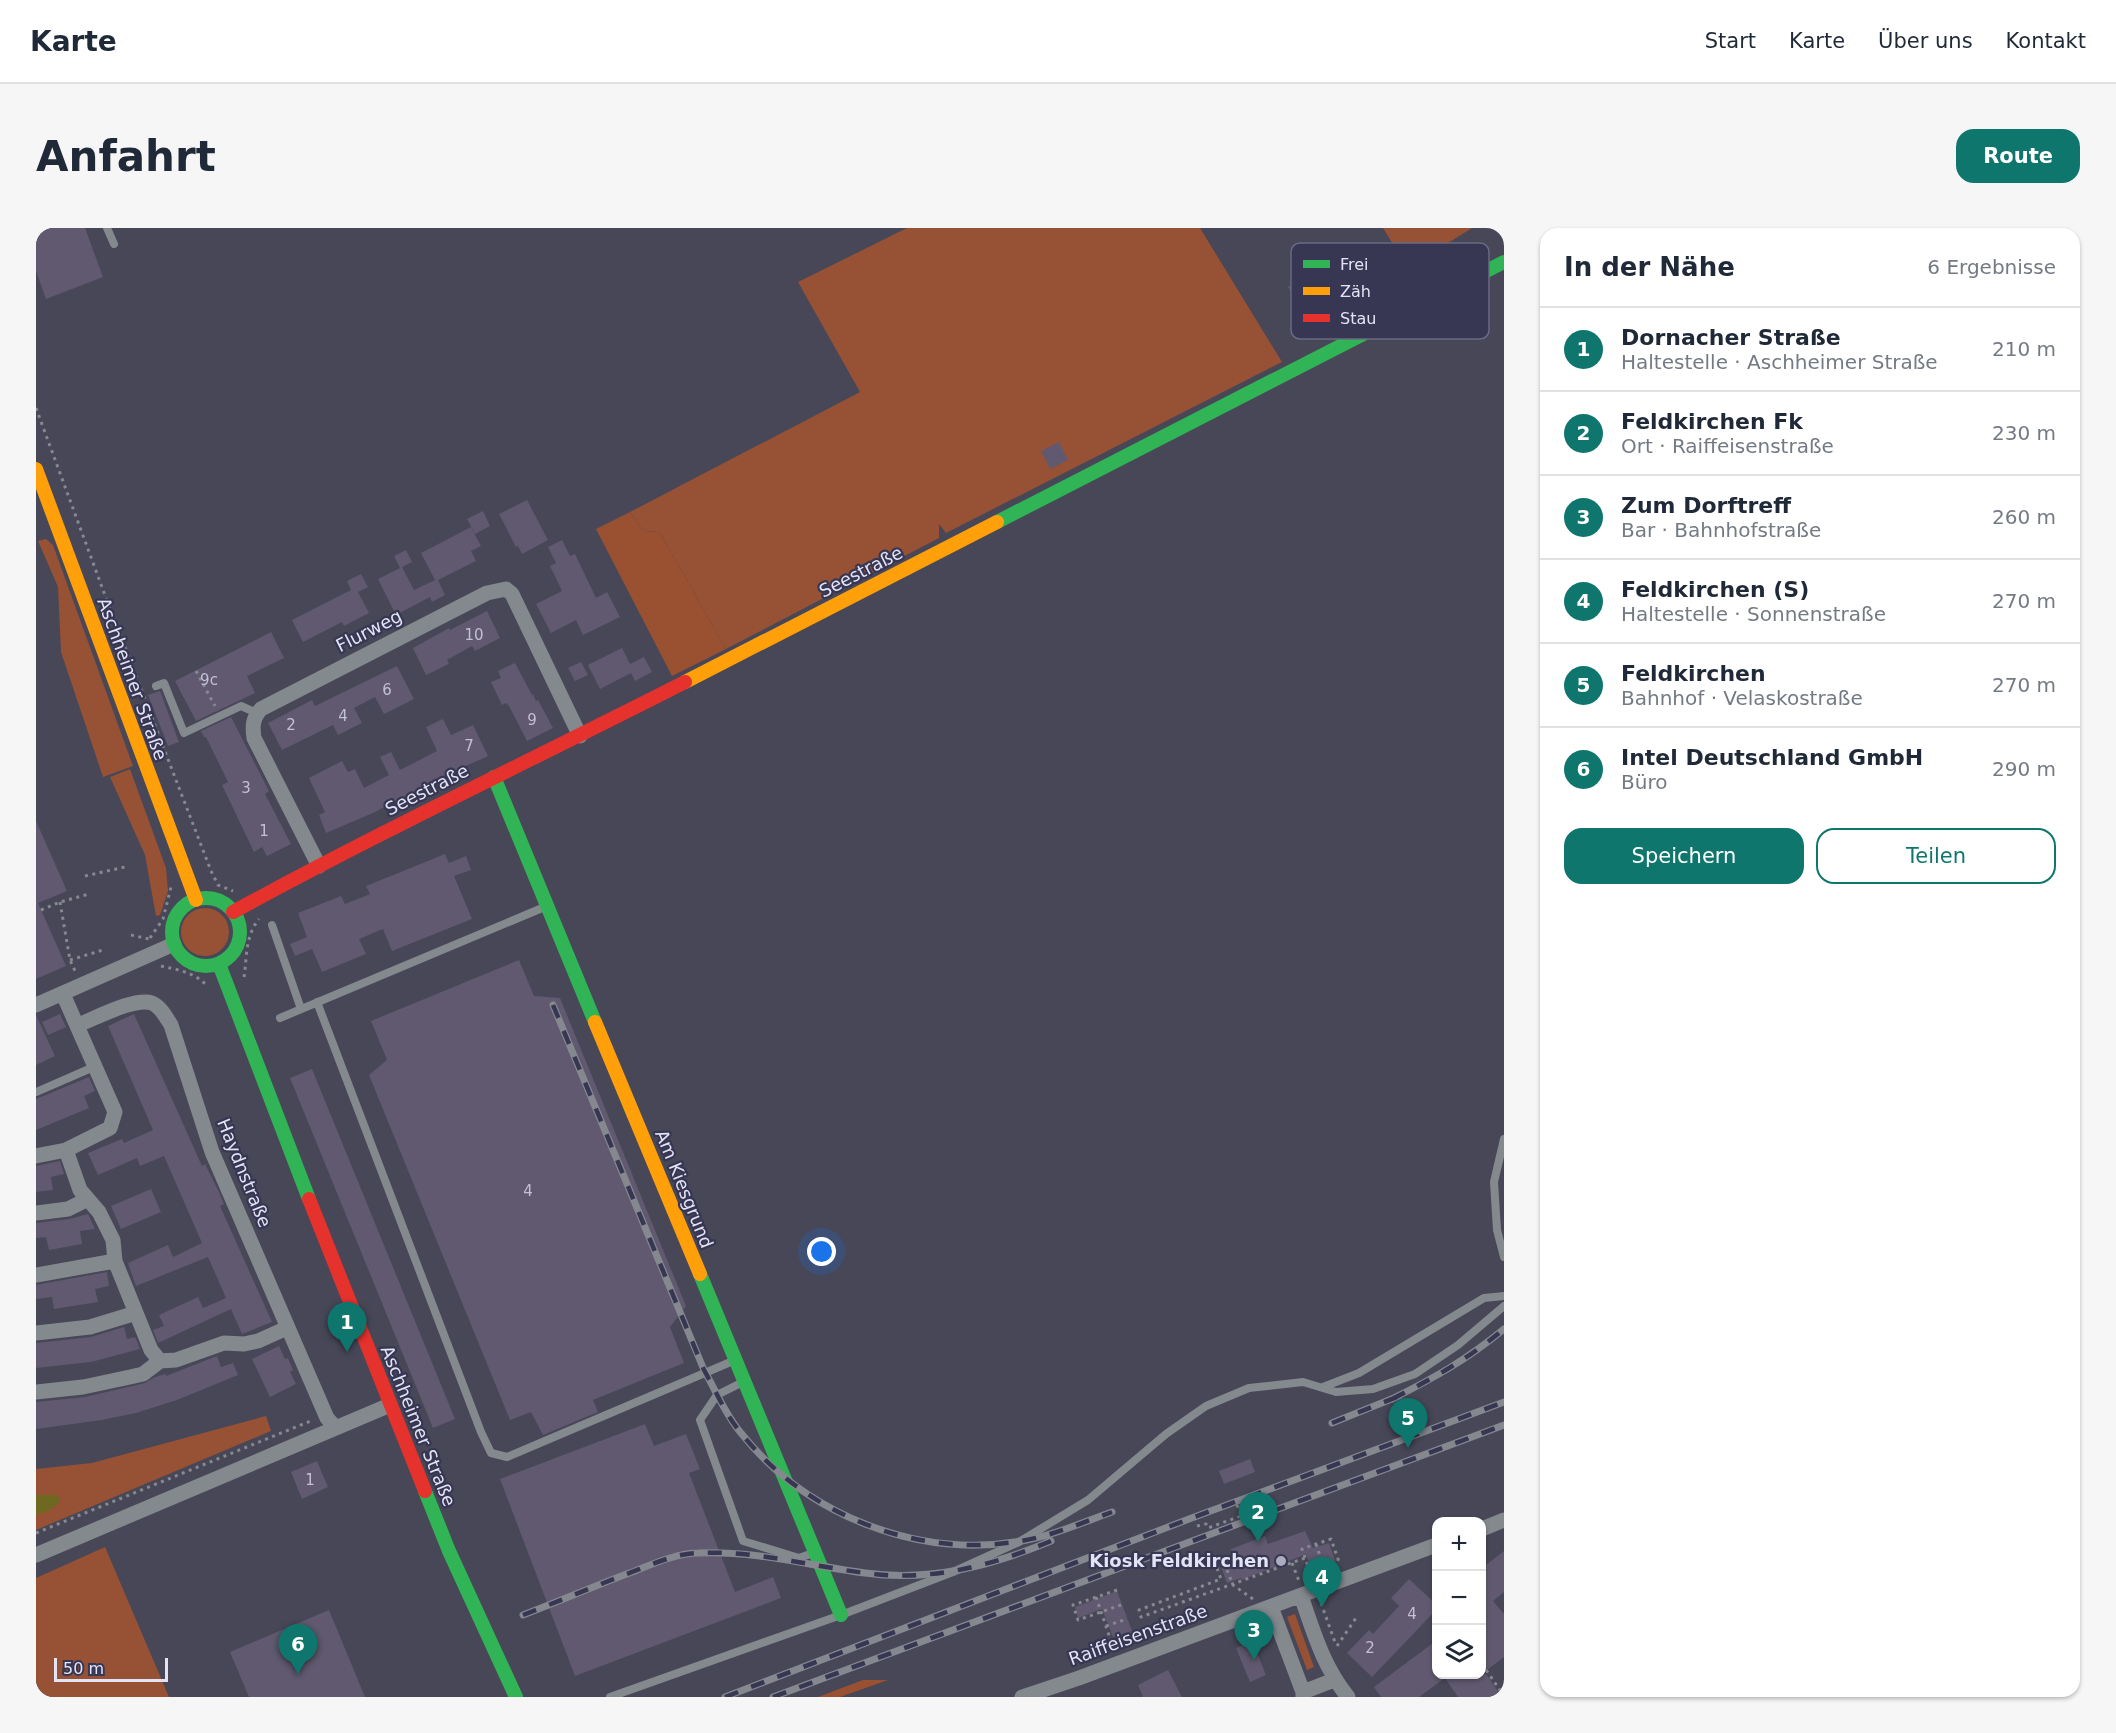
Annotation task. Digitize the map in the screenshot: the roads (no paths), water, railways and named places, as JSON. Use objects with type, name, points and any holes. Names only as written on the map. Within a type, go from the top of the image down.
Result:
[{"type":"street","name":"Seestraße","points":[[1489,269],[1504,261]]},
{"type":"street","name":"Seestraße","points":[[233,912],[1352,339]]},
{"type":"street","name":"Aschheimer Straße","points":[[36,469],[196,900]]},
{"type":"street","name":"Flurweg","points":[[257,713],[270,704],[488,593],[506,589],[517,603],[580,736]]},
{"type":"street","points":[[257,713],[252,726],[254,738],[319,866]]},
{"type":"street","name":"Am Kiesgrund","points":[[494,777],[841,1615]]},
{"type":"street","points":[[206,898],[226,904],[233,912],[240,931],[239,941],[228,958],[219,964],[209,966],[188,961],[180,954],[174,944],[172,934],[178,913],[186,905],[206,898]]},
{"type":"street","points":[[36,1005],[174,944]]},
{"type":"street","name":"Aschheimer Straße","points":[[219,964],[336,1270],[449,1551],[516,1697]]},
{"type":"street","points":[[36,1156],[66,1150],[110,1128],[115,1112],[63,994]]},
{"type":"street","name":"Haydnstraße","points":[[78,1025],[136,1002],[152,1003],[164,1012],[171,1025],[212,1152],[287,1328],[332,1423]]},
{"type":"street","points":[[66,1150],[80,1190],[99,1212],[113,1240],[115,1261],[151,1350],[160,1361]]},
{"type":"street","points":[[36,1213],[68,1209],[88,1199]]},
{"type":"street","points":[[36,1275],[115,1261]]},
{"type":"street","points":[[36,1333],[90,1327],[136,1313]]},
{"type":"street","points":[[36,1392],[83,1387],[143,1374],[160,1361],[176,1360],[224,1343],[244,1344],[258,1341],[287,1328]]},
{"type":"street","points":[[36,1555],[332,1423],[390,1405]]},
{"type":"street","points":[[1486,1527],[1504,1520]]},
{"type":"street","name":"Raiffeisenstraße","points":[[1024,1697],[1432,1547]]},
{"type":"street","points":[[1300,1596],[1328,1668],[1334,1680],[1348,1697]]},
{"type":"street","points":[[1271,1607],[1303,1694],[1334,1680]]},
{"type":"lane","points":[[107,228],[114,244]]},
{"type":"lane","points":[[156,686],[164,682],[184,734],[241,706],[257,713]]},
{"type":"lane","points":[[280,1018],[548,906]]},
{"type":"lane","points":[[272,925],[301,1009]]},
{"type":"lane","points":[[317,1002],[491,1453],[507,1457],[735,1360]]},
{"type":"lane","points":[[36,1092],[96,1066]]},
{"type":"lane","points":[[1504,1139],[1494,1182],[1497,1230],[1504,1257]]},
{"type":"lane","points":[[1323,1387],[1359,1373],[1484,1298],[1504,1296]]},
{"type":"lane","points":[[610,1697],[841,1615],[953,1572],[1019,1542],[1088,1500],[1166,1434],[1206,1406],[1249,1388],[1303,1382],[1336,1392],[1373,1389],[1415,1374],[1458,1345],[1504,1306]]},
{"type":"lane","points":[[744,1382],[717,1395],[700,1420],[743,1541],[799,1558],[814,1553]]},
{"type":"railway","points":[[553,1005],[704,1370],[735,1426],[767,1462],[798,1487],[831,1508],[866,1524],[904,1536],[943,1543],[982,1545],[1033,1539],[1112,1512]]},
{"type":"railway","points":[[1392,1399],[1450,1367],[1504,1329]]},
{"type":"railway","points":[[1332,1423],[1399,1396]]},
{"type":"railway","points":[[725,1697],[1189,1519],[1504,1402]]},
{"type":"railway","points":[[773,1697],[1504,1425]]},
{"type":"railway","points":[[523,1615],[670,1558],[689,1554],[740,1554],[865,1573],[913,1575],[960,1570],[1006,1558],[1051,1541]]},
{"type":"place","name":"Dornacher Straße","points":[[347,1352]]},
{"type":"place","name":"Feldkirchen","points":[[1408,1448]]},
{"type":"place","name":"Feldkirchen Fk","points":[[1258,1542]]},
{"type":"place","name":"Kiosk Feldkirchen","points":[[1281,1561]]},
{"type":"place","name":"Feldkirchen (S)","points":[[1322,1607]]},
{"type":"place","name":"Zum Dorftreff","points":[[1254,1660]]},
{"type":"place","name":"Intel Deutschland GmbH","points":[[298,1674]]}]
